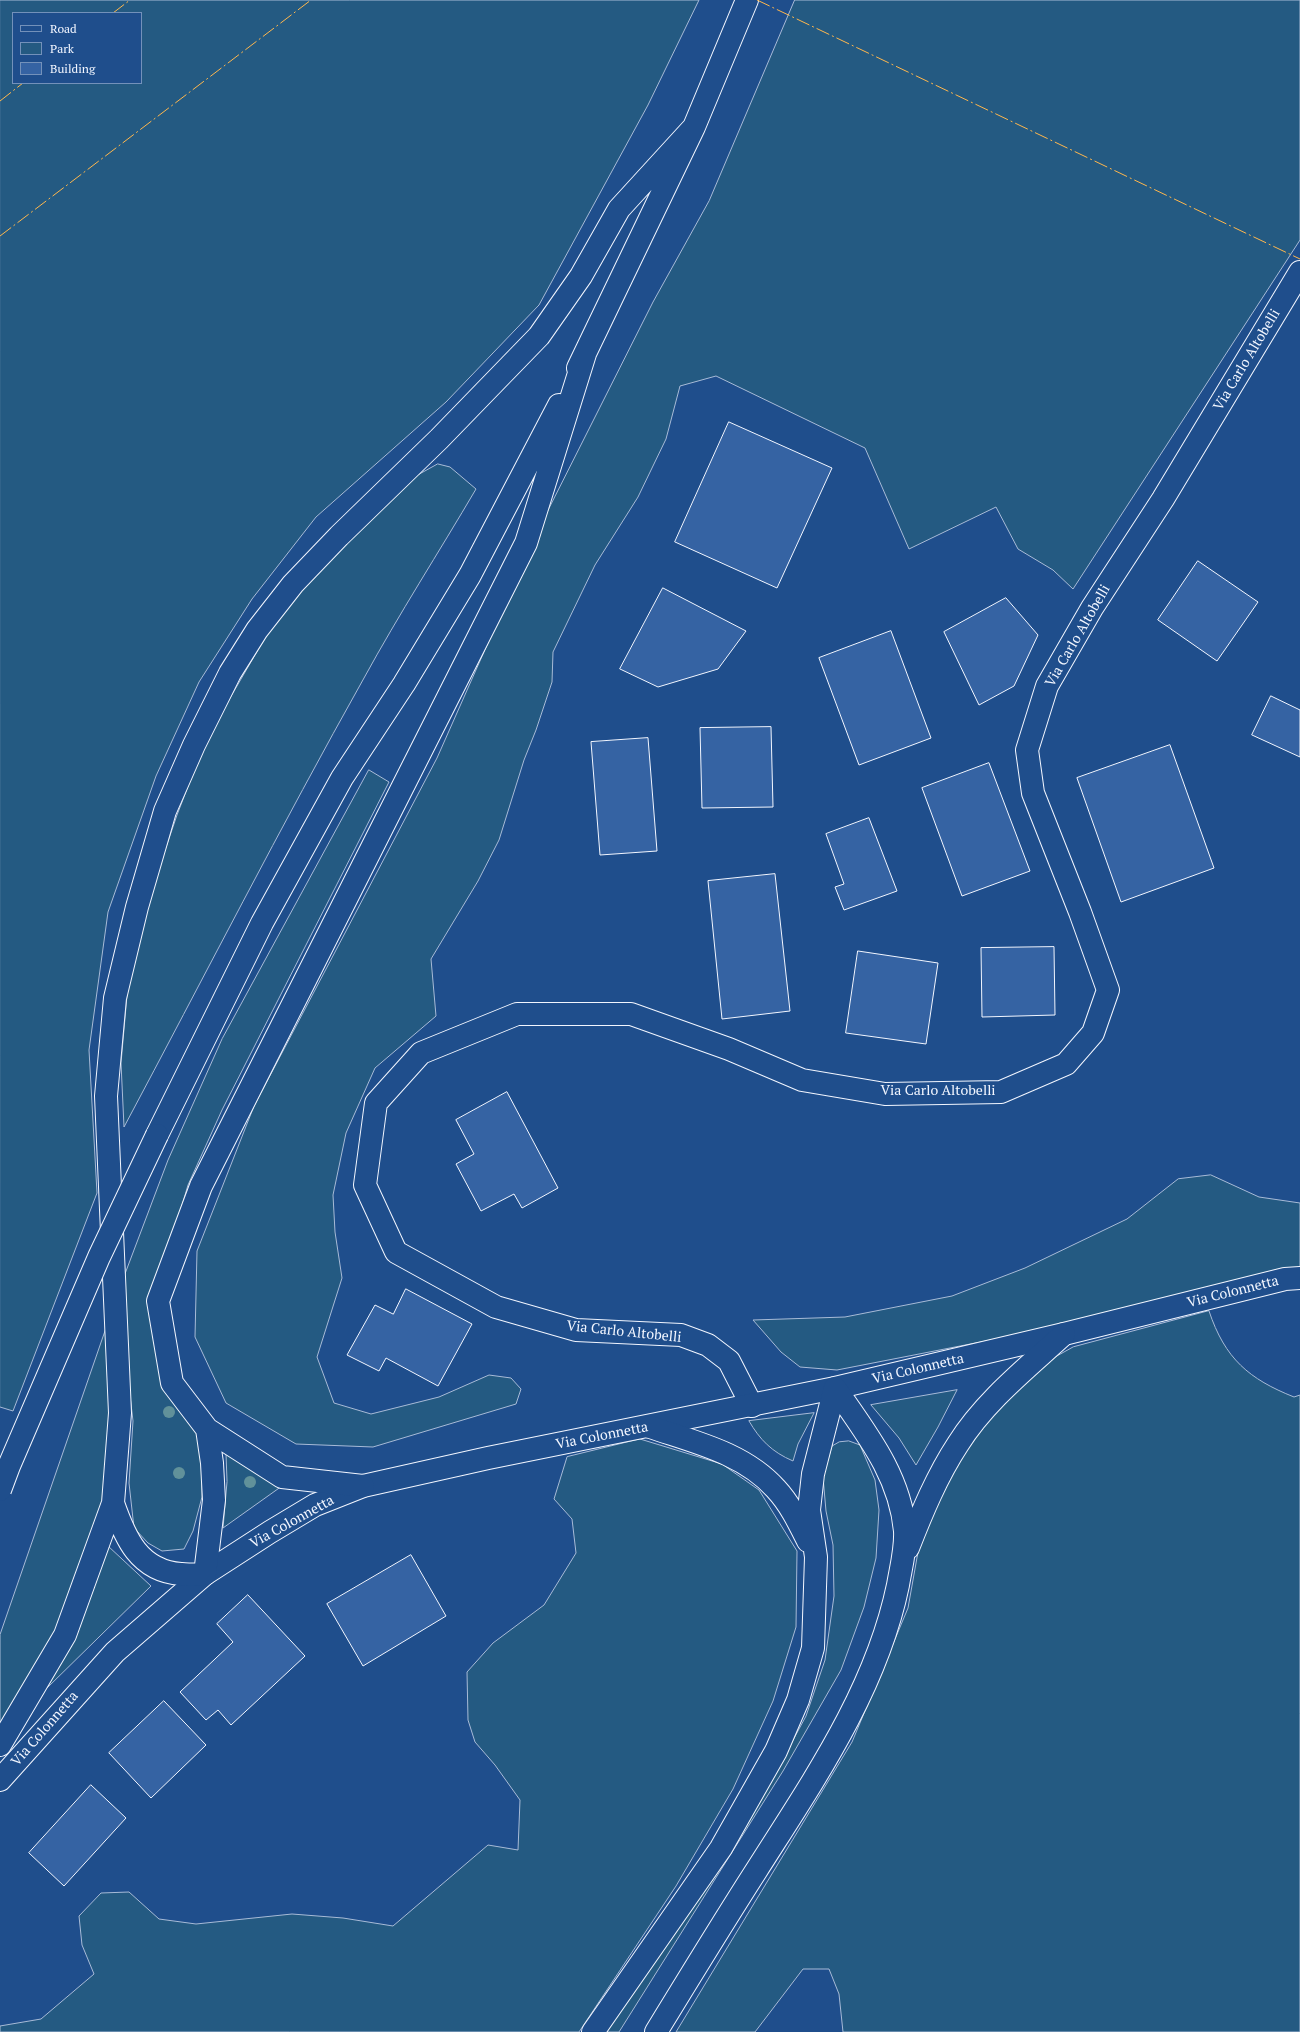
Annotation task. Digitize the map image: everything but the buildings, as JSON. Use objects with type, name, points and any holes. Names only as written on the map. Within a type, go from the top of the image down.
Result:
[{"type":"main road","points":[[0,1490],[99,1257],[157,1135],[262,923],[342,778],[404,684],[470,575],[585,354],[694,127],[747,0]]},
{"type":"main road","points":[[0,1745],[65,1634],[113,1503],[120,1413],[106,1096],[116,998],[137,907],[165,811],[194,745],[230,673],[262,624],[293,584],[339,536],[439,439],[539,336],[581,276],[619,209],[694,127]]},
{"type":"main road","name":"Via Carlo Altobelli","points":[[752,1406],[729,1361],[708,1345],[681,1335],[576,1330],[496,1307],[396,1252],[365,1185],[376,1103],[421,1053],[517,1014],[630,1014],[729,1049],[802,1080],[885,1094],[1001,1092],[1066,1064],[1093,1033],[1108,990],[1080,912],[1033,793],[1028,750],[1047,686],[1092,608],[1163,499],[1300,272]]},
{"type":"main road","points":[[363,1486],[282,1477],[208,1429],[172,1383],[158,1301],[201,1186],[526,543],[585,354]]},
{"type":"main road","name":"Via Colonnetta","points":[[0,1780],[115,1652],[206,1574],[270,1532],[315,1505],[363,1486],[488,1458],[650,1427],[835,1388],[1064,1334],[1285,1279],[1300,1278]]},
{"type":"main road","points":[[903,1560],[931,1491],[958,1443],[980,1416],[1016,1378],[1064,1334]]},
{"type":"main road","points":[[593,2032],[721,1848],[776,1750],[798,1700],[814,1648],[816,1557],[809,1510],[813,1474],[835,1388]]},
{"type":"main road","points":[[656,2032],[818,1774],[852,1714],[891,1617],[903,1560],[905,1532],[902,1511],[892,1476],[878,1450],[835,1388]]},
{"type":"main road","points":[[650,1427],[728,1454],[752,1468],[776,1489],[796,1517],[816,1557]]},
{"type":"main road","points":[[113,1503],[123,1532],[137,1553],[154,1568],[180,1574],[206,1574],[214,1500],[208,1429]]},
{"type":"green space","points":[[0,0],[699,0],[648,105],[539,305],[446,402],[316,517],[252,599],[199,682],[156,776],[108,912],[89,1050],[97,1193],[13,1411],[0,1407]]},
{"type":"green space","points":[[795,0],[1300,0],[1300,240],[1073,589],[1053,570],[1018,549],[996,507],[909,549],[865,448],[716,376],[680,386],[666,439],[638,497],[595,565],[553,652],[552,682],[524,760],[499,840],[478,881],[431,959],[436,1016],[375,1068],[346,1133],[333,1195],[335,1232],[342,1278],[317,1357],[334,1403],[371,1414],[439,1397],[489,1375],[511,1378],[521,1389],[516,1404],[373,1447],[296,1444],[226,1403],[195,1337],[197,1251],[254,1106],[437,758],[537,532],[653,302],[709,201]]},
{"type":"green space","points":[[438,464],[450,467],[476,489],[377,654],[124,1127],[121,1063],[131,950],[177,815],[200,755],[230,698],[270,629],[324,561],[407,481]]},
{"type":"green space","points":[[369,770],[389,782],[222,1110],[188,1185],[154,1300],[202,1435],[202,1497],[193,1531],[184,1549],[162,1551],[148,1543],[134,1528],[129,1483],[133,1421],[125,1354],[120,1287],[168,1160],[222,1039]]},
{"type":"green space","points":[[1211,1175],[1259,1197],[1300,1203],[1300,1270],[1114,1316],[837,1370],[800,1367],[781,1352],[753,1320],[845,1317],[952,1296],[1025,1268],[1127,1219],[1178,1179]]},
{"type":"green space","points":[[1209,1311],[1215,1328],[1223,1342],[1231,1355],[1241,1365],[1264,1383],[1294,1397],[1300,1395],[1300,2032],[843,2032],[839,1994],[829,1969],[803,1969],[755,2032],[676,2032],[852,1742],[908,1608],[918,1552],[939,1492],[989,1416],[1037,1367],[1073,1347]]},
{"type":"green space","points":[[111,1314],[114,1373],[106,1504],[65,1612],[0,1733],[0,1635]]},
{"type":"green space","points":[[957,1390],[916,1465],[899,1438],[871,1405]]},
{"type":"green space","points":[[814,1413],[798,1444],[793,1461],[779,1454],[767,1445],[749,1421]]},
{"type":"green space","points":[[640,1439],[722,1464],[759,1490],[797,1551],[796,1627],[773,1701],[733,1789],[676,1886],[579,2032],[0,2032],[0,2026],[41,2019],[94,1974],[82,1945],[79,1916],[101,1893],[129,1892],[159,1919],[196,1924],[292,1914],[343,1918],[393,1926],[488,1845],[518,1850],[520,1800],[495,1765],[475,1742],[468,1720],[467,1672],[493,1643],[544,1605],[576,1553],[572,1519],[554,1499],[567,1457]]},
{"type":"green space","points":[[849,1441],[860,1445],[875,1480],[879,1510],[876,1558],[864,1607],[841,1670],[783,1771],[619,2032],[604,2032],[779,1766],[806,1716],[825,1660],[834,1596],[833,1545],[826,1511],[823,1477],[832,1446],[839,1442]]},
{"type":"green space","points":[[226,1445],[289,1481],[223,1528],[227,1482]]},
{"type":"green space","points":[[108,1546],[151,1586],[47,1688],[81,1618],[96,1583]]},
{"type":"power","points":[[114,12],[130,0]]},
{"type":"power","points":[[0,236],[311,0]]},
{"type":"power","points":[[757,0],[1300,259]]},
{"type":"power","points":[[0,101],[22,84]]}]
